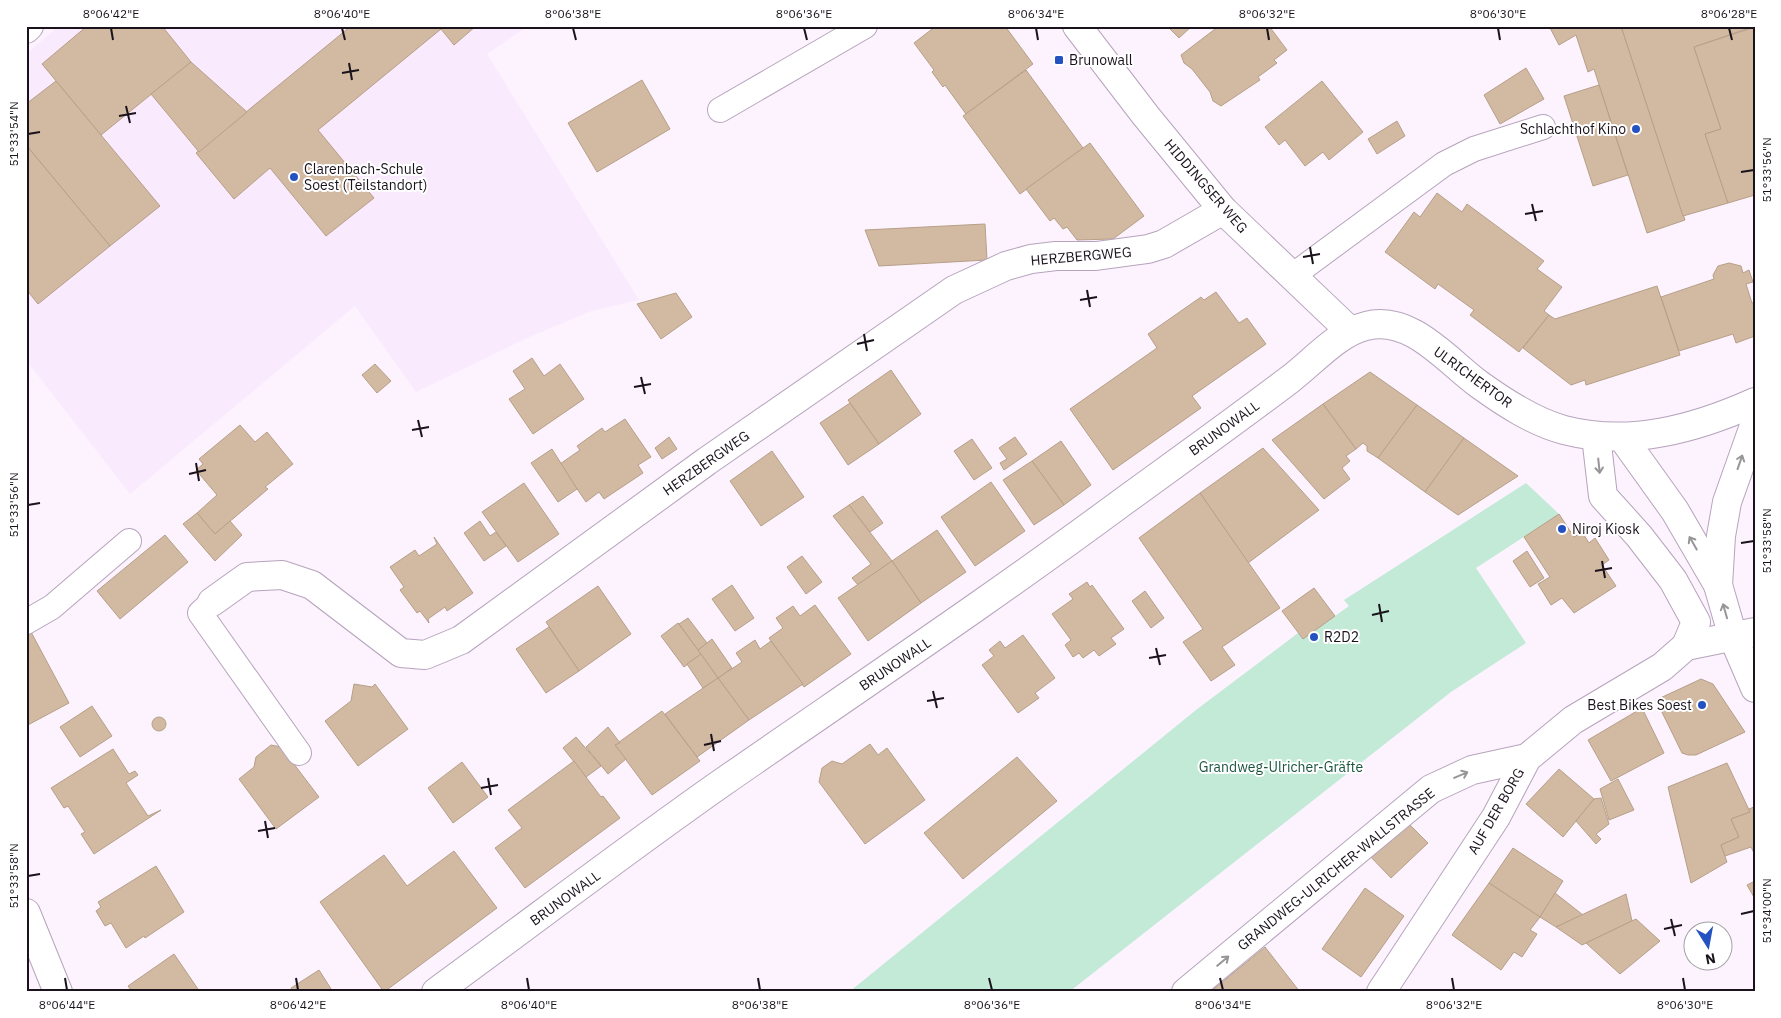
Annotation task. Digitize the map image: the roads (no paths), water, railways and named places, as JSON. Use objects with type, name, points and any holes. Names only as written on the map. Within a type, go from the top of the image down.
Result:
[{"type":"street","name":"HIDDINGSER WEG","points":[[1077,26],[1146,116],[1223,210],[1350,331]]},
{"type":"street","name":"HERZBERGWEG","points":[[212,602],[247,577],[282,575],[312,585],[401,653],[426,655],[461,640],[707,461],[954,290],[1006,266],[1031,259],[1096,256],[1148,250],[1164,244],[1223,210]]},
{"type":"street","name":"ULRICHERTOR","points":[[1350,331],[1370,325],[1385,324],[1401,327],[1416,335],[1483,387],[1533,418],[1562,430],[1609,437],[1659,434],[1682,429],[1755,402]]},
{"type":"street","name":"BRUNOWALL","points":[[436,992],[720,785],[1009,586],[1288,380],[1350,331]]},
{"type":"street","points":[[1718,585],[1721,536],[1727,502],[1755,423]]},
{"type":"street","points":[[1609,437],[1603,496],[1640,536],[1673,580],[1696,622],[1686,646]]},
{"type":"street","points":[[1609,437],[1675,511],[1718,585],[1744,635],[1755,688]]},
{"type":"street","points":[[1686,646],[1744,635]]},
{"type":"street","name":"AUF DER BORG","points":[[1381,992],[1496,817],[1527,758],[1573,720],[1662,667],[1686,646]]},
{"type":"street","name":"GRANDWEG-ULRICHER-WALLSTRASSE","points":[[1186,992],[1431,790],[1472,770],[1527,758]]},
{"type":"street","points":[[26,913],[58,992]]},
{"type":"lane","points":[[720,110],[865,26]]},
{"type":"lane","points":[[1292,276],[1444,164],[1474,150],[1543,127]]},
{"type":"lane","points":[[26,622],[52,607],[130,541]]},
{"type":"lane","points":[[212,602],[200,613],[299,753]]},
{"type":"place","name":"Brunowall","points":[[1059,60]]},
{"type":"place","name":"Schlachthof Kino","points":[[1636,129]]},
{"type":"place","name":"Clarenbach-Schule Soest (Teilstandort)","points":[[294,177]]},
{"type":"place","name":"Niroj Kiosk","points":[[1562,529]]},
{"type":"place","name":"R2D2","points":[[1314,637]]},
{"type":"place","name":"Best Bikes Soest","points":[[1702,705]]},
{"type":"park label","name":"Grandweg-Ulricher-Gräfte","points":[[1281,767]]}]
